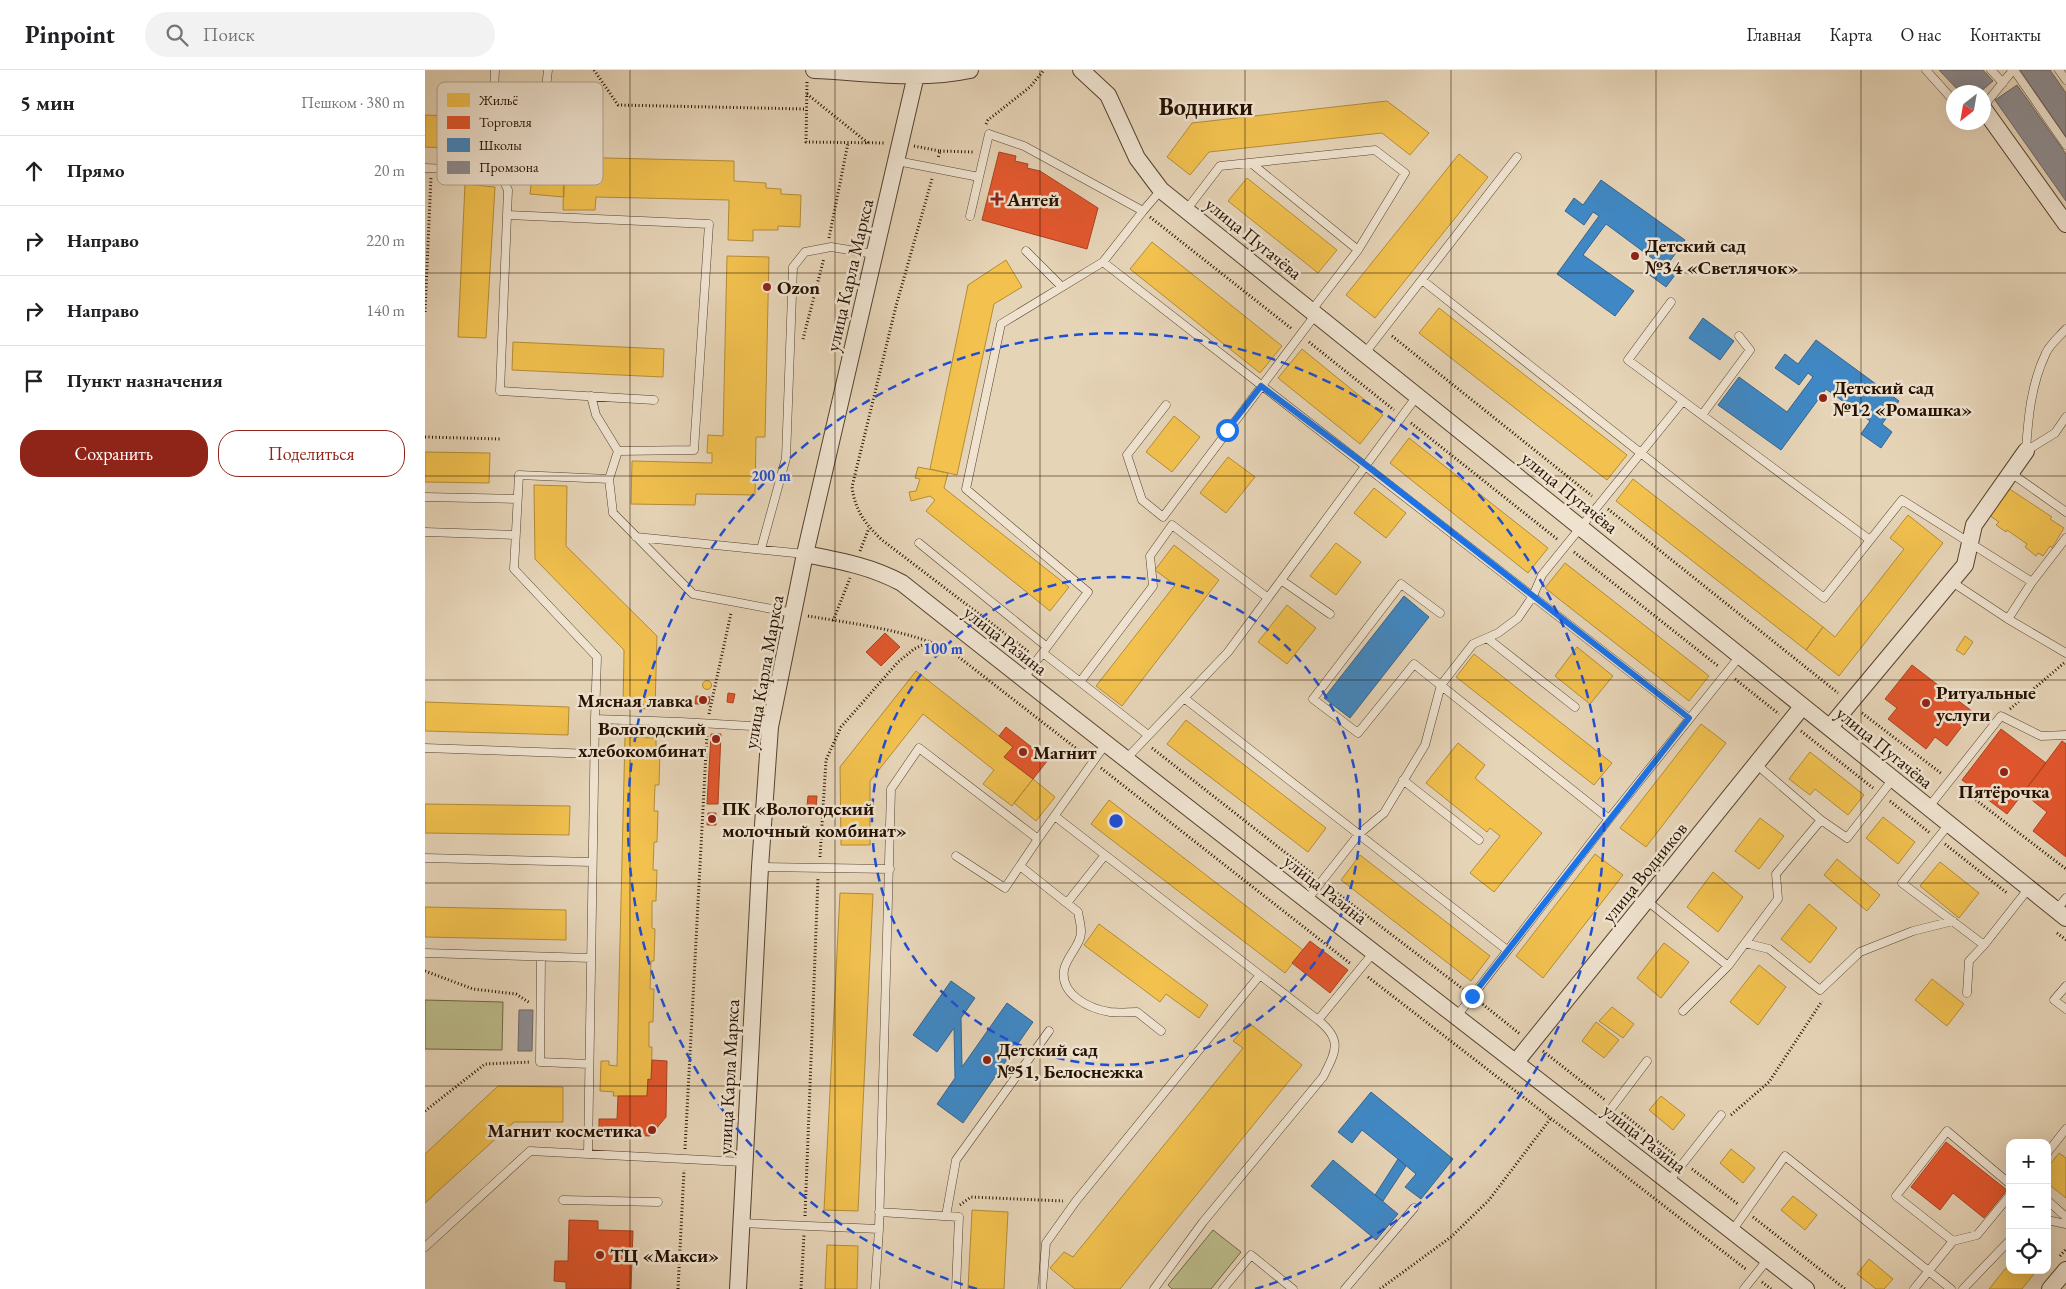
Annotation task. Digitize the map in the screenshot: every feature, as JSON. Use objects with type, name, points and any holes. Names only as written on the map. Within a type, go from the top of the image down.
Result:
[{"type":"street","points":[[810,74],[916,75],[953,74],[970,70]]},
{"type":"street","name":"улица Пугачёва","points":[[1085,71],[1108,95],[1137,158],[1161,190],[2029,888],[2063,909]]},
{"type":"street","name":"улица Карла Маркса","points":[[738,1289],[759,867],[770,727],[805,554],[916,75]]},
{"type":"street","points":[[1991,118],[2066,224]]},
{"type":"street","points":[[1830,727],[1965,565],[1974,526],[2027,451]]},
{"type":"street","name":"улица Разина","points":[[805,554],[855,564],[880,572],[903,583],[1125,760],[1517,1062],[1806,1289]]},
{"type":"street","name":"улица Водников","points":[[1517,1062],[1803,707]]},
{"type":"street","points":[[2052,1289],[2066,1270]]},
{"type":"lane","points":[[1926,70],[1946,92]]},
{"type":"lane","points":[[1991,70],[2003,83]]},
{"type":"lane","points":[[1991,97],[2014,70],[2066,145]]},
{"type":"lane","points":[[2059,70],[2066,80]]},
{"type":"lane","points":[[970,216],[989,134],[1024,146],[1143,211]]},
{"type":"lane","points":[[1166,405],[1127,456],[1142,500],[1163,517],[1300,335],[1358,250],[1405,173],[1375,150],[1220,166],[1187,210]]},
{"type":"lane","points":[[1365,353],[1517,157]]},
{"type":"lane","points":[[897,161],[979,177]]},
{"type":"lane","points":[[1251,163],[1358,250]]},
{"type":"lane","points":[[505,185],[508,190],[500,391],[654,400]]},
{"type":"lane","points":[[1023,679],[1088,592],[966,489],[1001,324],[1103,262],[1161,190]]},
{"type":"lane","points":[[507,215],[709,224],[694,450],[618,451]]},
{"type":"lane","points":[[761,549],[786,458],[793,268],[805,252],[827,248],[874,254]]},
{"type":"lane","points":[[1026,251],[1062,287]]},
{"type":"lane","points":[[1103,262],[1689,718]]},
{"type":"lane","points":[[1422,280],[1824,598],[1902,500],[2032,582]]},
{"type":"lane","points":[[1671,302],[1629,360],[1870,540]]},
{"type":"lane","points":[[2027,451],[2029,408],[2046,351],[2066,329]]},
{"type":"lane","points":[[1702,415],[1750,350],[1739,336]]},
{"type":"lane","points":[[1125,760],[1228,652],[1418,395]]},
{"type":"lane","points":[[591,396],[596,415],[618,451],[609,479],[613,513],[693,594],[793,614]]},
{"type":"lane","points":[[1307,900],[1359,834],[1384,813],[1425,745],[1441,685],[1473,644],[1498,633],[1518,618],[1533,596],[1543,574],[1683,401]]},
{"type":"lane","points":[[2027,451],[2055,433],[2066,417]]},
{"type":"lane","points":[[2011,473],[2066,512]]},
{"type":"lane","points":[[588,1154],[597,657],[514,569],[515,535],[519,475],[609,479]]},
{"type":"lane","points":[[425,496],[517,499]]},
{"type":"lane","points":[[1080,682],[1153,586],[1150,556],[1172,526],[1268,598]]},
{"type":"lane","points":[[425,532],[515,535]]},
{"type":"lane","points":[[636,537],[805,554]]},
{"type":"lane","points":[[2008,619],[2032,582],[2066,538]]},
{"type":"lane","points":[[919,543],[1043,653],[1145,738]]},
{"type":"lane","points":[[1281,580],[1329,614]]},
{"type":"lane","points":[[1952,582],[2008,619],[2066,653]]},
{"type":"lane","points":[[1440,613],[1401,584],[1313,699],[1358,733],[1413,664],[1609,819]]},
{"type":"lane","points":[[1487,638],[1575,707]]},
{"type":"lane","points":[[1457,1016],[1609,819],[1740,656]]},
{"type":"lane","points":[[1184,698],[1507,950]]},
{"type":"lane","points":[[1929,808],[2001,716],[2041,736],[2066,735]]},
{"type":"lane","points":[[595,719],[770,727]]},
{"type":"lane","points":[[956,856],[1005,888],[1105,744]]},
{"type":"lane","points":[[425,748],[594,754]]},
{"type":"lane","points":[[875,1289],[879,1229],[891,789],[919,748],[1038,838]]},
{"type":"lane","points":[[1756,764],[1821,820],[1847,838],[1893,779]]},
{"type":"lane","points":[[1403,780],[1479,840]]},
{"type":"lane","points":[[1056,817],[1317,1020],[1331,1032],[1334,1046],[1334,1053],[1323,1077],[1203,1222],[1154,1289]]},
{"type":"lane","points":[[1683,1011],[1728,966],[1778,899],[1775,874],[1821,820]]},
{"type":"lane","points":[[1949,824],[1902,883],[1984,945]]},
{"type":"lane","points":[[1067,903],[1105,855]]},
{"type":"lane","points":[[425,858],[592,862]]},
{"type":"lane","points":[[1019,866],[1078,912],[1082,933],[1064,968],[1063,980],[1069,992],[1098,1010],[1113,1013],[1137,1012],[1161,1031]]},
{"type":"lane","points":[[759,867],[890,869]]},
{"type":"lane","points":[[1967,993],[1969,961],[2029,888]]},
{"type":"lane","points":[[1646,900],[1728,966]]},
{"type":"lane","points":[[1745,943],[1769,949],[1820,990],[1831,977],[1860,952],[1913,931],[1953,921]]},
{"type":"lane","points":[[1317,1020],[1374,952]]},
{"type":"lane","points":[[425,954],[591,958]]},
{"type":"lane","points":[[541,957],[540,1062],[589,1064]]},
{"type":"lane","points":[[1043,1289],[1046,1243],[1076,1202],[1260,975]]},
{"type":"lane","points":[[2066,986],[2054,1000],[2066,1009]]},
{"type":"lane","points":[[946,1216],[956,1160],[1049,1031]]},
{"type":"lane","points":[[1598,1126],[1647,1061]]},
{"type":"lane","points":[[1669,1181],[1721,1115]]},
{"type":"lane","points":[[2051,1148],[2066,1129]]},
{"type":"lane","points":[[1953,1241],[1897,1196],[1947,1131],[2006,1181]]},
{"type":"lane","points":[[425,1247],[530,1151],[743,1162]]},
{"type":"lane","points":[[1732,1231],[1785,1156],[1951,1289]]},
{"type":"lane","points":[[563,1200],[658,1202]]},
{"type":"lane","points":[[1914,1289],[1953,1241],[1977,1235],[2006,1200]]},
{"type":"lane","points":[[2051,1204],[2066,1218]]},
{"type":"lane","points":[[1345,1289],[1414,1208]]},
{"type":"lane","points":[[879,1212],[959,1216],[956,1289]]},
{"type":"lane","points":[[2051,1221],[2066,1224]]},
{"type":"lane","points":[[740,1223],[879,1229]]},
{"type":"lane","points":[[1963,1289],[2006,1244]]},
{"type":"lane","points":[[1223,1289],[1251,1255],[1293,1289]]},
{"type":"lane","points":[[1744,1289],[1768,1259]]},
{"type":"path","points":[[594,70],[602,82]]},
{"type":"path","points":[[985,128],[988,120],[1030,87],[1044,70]]},
{"type":"path","points":[[810,74],[807,94],[806,142],[901,144],[940,151],[975,152]]},
{"type":"path","points":[[603,83],[618,105],[807,109]]},
{"type":"path","points":[[807,94],[869,143]]},
{"type":"path","points":[[803,342],[827,248],[847,143]]},
{"type":"path","points":[[940,151],[896,306],[852,487],[854,502],[869,528],[881,540],[1043,653]]},
{"type":"path","points":[[425,312],[428,168]]},
{"type":"path","points":[[1143,211],[2018,902]]},
{"type":"path","points":[[1384,330],[1851,704],[2066,869]]},
{"type":"path","points":[[425,437],[500,439]]},
{"type":"path","points":[[678,1289],[707,724],[733,602]]},
{"type":"path","points":[[801,1289],[819,868],[826,760],[841,728],[861,702],[897,662],[914,649],[932,641]]},
{"type":"path","points":[[1145,738],[1322,881],[1532,1042],[1845,1289]]},
{"type":"path","points":[[2052,929],[2066,940]]},
{"type":"path","points":[[1359,970],[1771,1289]]},
{"type":"path","points":[[425,971],[473,989],[516,994],[541,1010]]},
{"type":"path","points":[[1721,1115],[1729,1116],[1769,1082],[1824,999]]},
{"type":"path","points":[[425,1111],[485,1064],[540,1062]]},
{"type":"path","points":[[1380,1289],[1451,1237],[1489,1200],[1551,1118]]},
{"type":"path","points":[[946,1216],[971,1197],[1076,1202]]},
{"type":"green space","points":[[425,1000],[503,1002],[502,1050],[425,1049]]},
{"type":"green space","points":[[1213,1230],[1241,1252],[1211,1289],[1172,1289],[1168,1285]]},
{"type":"building: Жильё","points":[[1387,101],[1429,133],[1410,155],[1382,133],[1209,152],[1190,175],[1167,157],[1192,123]]},
{"type":"building: Жильё","points":[[425,115],[437,116],[437,148],[425,147]]},
{"type":"building: Жильё","points":[[1459,154],[1488,177],[1375,318],[1346,295]]},
{"type":"building: Жильё","points":[[603,158],[734,161],[734,181],[766,183],[766,188],[781,189],[781,194],[801,195],[800,227],[778,226],[778,230],[753,230],[753,241],[728,240],[729,200],[596,197],[595,210],[563,210],[563,185],[603,185]]},
{"type":"building: Жильё","points":[[1247,178],[1337,250],[1318,273],[1228,201]]},
{"type":"building: Жильё","points":[[465,185],[495,187],[486,338],[458,337]]},
{"type":"building: Жильё","points":[[531,185],[564,185],[564,197],[530,194]]},
{"type":"building: Жильё","points":[[1152,242],[1282,346],[1260,373],[1130,269]]},
{"type":"building: Жильё","points":[[727,256],[769,257],[765,437],[756,437],[755,495],[696,494],[695,505],[631,504],[632,461],[712,463],[712,453],[707,453],[708,435],[723,436]]},
{"type":"building: Жильё","points":[[1006,260],[1022,287],[994,304],[957,475],[930,469],[968,285]]},
{"type":"building: Жильё","points":[[1439,308],[1627,455],[1607,480],[1419,333]]},
{"type":"building: Жильё","points":[[513,342],[664,349],[663,377],[512,370]]},
{"type":"building: Жильё","points":[[1302,349],[1383,415],[1360,444],[1278,378]]},
{"type":"building: Жильё","points":[[1174,416],[1200,437],[1172,472],[1146,452]]},
{"type":"building: Жильё","points":[[1409,438],[1548,548],[1528,573],[1390,463]]},
{"type":"building: Жильё","points":[[425,452],[490,453],[489,483],[425,482]]},
{"type":"building: Жильё","points":[[1228,457],[1255,477],[1226,513],[1200,493]]},
{"type":"building: Жильё","points":[[918,467],[948,473],[944,488],[1069,587],[1050,611],[926,511],[935,500],[930,496],[911,501],[909,492],[916,491],[920,479],[915,478]]},
{"type":"building: Жильё","points":[[1633,479],[1823,627],[1806,650],[1616,501]]},
{"type":"building: Жильё","points":[[534,485],[567,486],[566,546],[657,636],[655,709],[623,708],[624,650],[535,559]]},
{"type":"building: Жильё","points":[[1374,488],[1406,513],[1386,538],[1354,513]]},
{"type":"building: Жильё","points":[[2008,488],[2052,517],[2050,519],[2064,528],[2052,548],[2050,546],[2043,556],[2038,553],[2036,556],[2025,547],[2027,544],[1996,525],[1999,522],[1989,515]]},
{"type":"building: Жильё","points":[[1908,515],[1943,543],[1839,676],[1806,650],[1823,627],[1835,637],[1904,549],[1890,538]]},
{"type":"building: Жильё","points":[[1336,543],[1361,562],[1336,595],[1310,576]]},
{"type":"building: Жильё","points":[[1174,545],[1219,580],[1122,706],[1096,686],[1175,585],[1155,570]]},
{"type":"building: Жильё","points":[[1565,563],[1709,676],[1689,701],[1545,588]]},
{"type":"building: Жильё","points":[[1287,605],[1316,628],[1287,664],[1258,642]]},
{"type":"building: Жильё","points":[[1965,636],[1973,642],[1964,655],[1956,650]]},
{"type":"building: Жильё","points":[[1577,647],[1613,676],[1590,704],[1555,676]]},
{"type":"building: Жильё","points":[[1474,654],[1612,763],[1594,785],[1456,677]]},
{"type":"building: Жильё","points":[[916,671],[1013,747],[1004,757],[1033,779],[1012,806],[983,784],[994,770],[923,714],[870,781],[870,845],[841,845],[840,767]]},
{"type":"building: Жильё","points":[[707,680],[712,685],[707,690],[702,685]]},
{"type":"building: Жильё","points":[[425,702],[569,707],[568,735],[425,731]]},
{"type":"building: Жильё","points":[[1186,720],[1326,828],[1308,852],[1167,744]]},
{"type":"building: Жильё","points":[[1701,724],[1726,743],[1646,847],[1620,828]]},
{"type":"building: Жильё","points":[[625,737],[656,738],[656,752],[660,752],[659,785],[655,785],[654,811],[658,811],[657,842],[654,842],[653,870],[657,870],[656,901],[652,901],[652,928],[655,929],[654,961],[651,961],[650,989],[654,989],[653,1022],[649,1022],[649,1047],[652,1047],[651,1080],[648,1079],[647,1096],[613,1096],[614,1092],[600,1091],[601,1061],[609,1061],[609,1065],[617,1066]]},
{"type":"building: Жильё","points":[[1458,743],[1485,765],[1475,778],[1542,833],[1494,892],[1470,873],[1500,836],[1490,828],[1487,832],[1426,783]]},
{"type":"building: Жильё","points":[[1810,752],[1864,795],[1848,815],[1815,789],[1810,795],[1789,779]]},
{"type":"building: Жильё","points":[[1033,779],[1055,797],[1036,821],[1014,803]]},
{"type":"building: Жильё","points":[[1109,800],[1303,950],[1285,973],[1091,824]]},
{"type":"building: Жильё","points":[[425,804],[570,806],[569,835],[425,833]]},
{"type":"building: Жильё","points":[[1883,817],[1915,842],[1898,864],[1866,838]]},
{"type":"building: Жильё","points":[[1760,818],[1784,836],[1759,869],[1735,851]]},
{"type":"building: Жильё","points":[[1595,854],[1623,875],[1543,978],[1516,956]]},
{"type":"building: Жильё","points":[[1360,855],[1490,956],[1471,981],[1341,880]]},
{"type":"building: Жильё","points":[[1837,859],[1880,895],[1867,911],[1824,875]]},
{"type":"building: Жильё","points":[[1940,862],[1979,893],[1959,918],[1920,886]]},
{"type":"building: Жильё","points":[[1713,872],[1743,897],[1718,932],[1687,907]]},
{"type":"building: Жильё","points":[[840,893],[873,894],[858,1211],[824,1210]]},
{"type":"building: Жильё","points":[[1809,904],[1837,928],[1810,963],[1781,939]]},
{"type":"building: Жильё","points":[[425,907],[566,910],[566,940],[425,937]]},
{"type":"building: Жильё","points":[[1099,924],[1208,1005],[1199,1018],[1166,994],[1160,1002],[1084,945]]},
{"type":"building: Жильё","points":[[1664,943],[1689,962],[1661,998],[1637,978]]},
{"type":"building: Жильё","points":[[1759,965],[1786,987],[1758,1025],[1730,1002]]},
{"type":"building: Жильё","points":[[1932,979],[1964,1004],[1947,1026],[1915,1000]]},
{"type":"building: Жильё","points":[[1612,1007],[1634,1024],[1623,1038],[1599,1021]]},
{"type":"building: Жильё","points":[[1596,1022],[1619,1040],[1604,1058],[1582,1041]]},
{"type":"building: Жильё","points":[[1249,1023],[1302,1065],[1120,1289],[1075,1289],[1050,1268],[1064,1252],[1073,1257],[1243,1048],[1233,1041]]},
{"type":"building: Жильё","points":[[498,1086],[563,1087],[563,1122],[514,1122],[425,1203],[425,1154]]},
{"type":"building: Жильё","points":[[1661,1096],[1685,1115],[1673,1130],[1649,1110]]},
{"type":"building: Жильё","points":[[1731,1149],[1755,1168],[1743,1183],[1720,1163]]},
{"type":"building: Жильё","points":[[2059,1153],[2066,1158],[2066,1198],[2051,1186],[2051,1163]]},
{"type":"building: Жильё","points":[[1793,1196],[1817,1215],[1805,1230],[1781,1210]]},
{"type":"building: Жильё","points":[[972,1210],[1008,1212],[1004,1289],[968,1289]]},
{"type":"building: Жильё","points":[[827,1245],[858,1246],[857,1289],[825,1289]]},
{"type":"building: Жильё","points":[[1869,1259],[1893,1279],[1884,1289],[1876,1289],[1857,1274]]},
{"type":"building: Жильё","points":[[2006,1268],[2006,1274],[2034,1274],[2022,1289],[1989,1289]]},
{"type":"building: Торговля","points":[[999,152],[1016,156],[1015,161],[1028,164],[1027,168],[1040,171],[1098,208],[1087,249],[982,220]]},
{"type":"building: Торговля","points":[[885,633],[900,647],[881,666],[866,652]]},
{"type":"building: Торговля","name":"Ритуальные услуги","points":[[1912,665],[1973,712],[1947,746],[1935,737],[1926,749],[1888,719],[1897,708],[1885,699]]},
{"type":"building: Торговля","points":[[728,693],[735,694],[733,703],[727,702]]},
{"type":"building: Торговля","name":"Мясная лавка","points":[[696,696],[710,697],[709,704],[695,704]]},
{"type":"building: Торговля","name":"Магнит","points":[[1006,727],[1048,760],[1033,779],[1004,757],[1013,747],[999,736]]},
{"type":"building: Торговля","name":"Пятёрочка","points":[[2001,729],[2046,763],[2007,814],[1962,780]]},
{"type":"building: Торговля","points":[[711,734],[721,734],[718,804],[707,804]]},
{"type":"building: Торговля","points":[[2062,741],[2066,744],[2066,857],[2033,831],[2047,812],[2023,793]]},
{"type":"building: Торговля","points":[[808,796],[817,796],[816,807],[807,806]]},
{"type":"building: Торговля","name":"ПК «Вологодский молочный комбинат»","points":[[708,813],[716,813],[716,825],[707,825]]},
{"type":"building: Торговля","points":[[1310,941],[1348,970],[1330,993],[1292,963]]},
{"type":"building: Торговля","points":[[652,1060],[667,1061],[666,1117],[650,1136],[599,1134],[599,1119],[617,1119],[618,1096],[647,1096],[648,1079],[651,1080]]},
{"type":"building: Торговля","points":[[1946,1142],[2006,1189],[2006,1191],[1984,1218],[1953,1193],[1940,1210],[1911,1187]]},
{"type":"building: Торговля","name":"ТЦ «Макси»","points":[[569,1220],[598,1221],[598,1230],[633,1231],[631,1289],[566,1289],[566,1282],[554,1281],[555,1261],[568,1261]]},
{"type":"building: Школы","points":[[1601,180],[1685,240],[1668,264],[1678,271],[1666,287],[1647,273],[1656,261],[1606,224],[1583,255],[1634,291],[1615,316],[1557,274],[1599,216],[1593,212],[1584,225],[1565,211],[1574,198],[1583,205]]},
{"type":"building: Школы","points":[[1703,318],[1734,341],[1720,360],[1689,338]]},
{"type":"building: Школы","points":[[1816,340],[1899,401],[1882,424],[1892,432],[1881,448],[1861,434],[1870,421],[1826,389],[1781,450],[1718,405],[1739,377],[1787,412],[1813,377],[1808,373],[1799,385],[1775,368],[1785,354],[1798,364]]},
{"type":"building: Школы","points":[[1404,596],[1429,617],[1350,718],[1324,698]]},
{"type":"building: Школы","name":"Детский сад №51, Белоснежка","points":[[951,981],[975,998],[961,1018],[962,1067],[1007,1003],[1033,1022],[963,1123],[937,1104],[955,1078],[954,1028],[937,1052],[913,1035]]},
{"type":"building: Школы","points":[[1371,1092],[1453,1159],[1421,1199],[1405,1187],[1416,1174],[1398,1159],[1362,1130],[1352,1143],[1338,1132]]},
{"type":"building: Школы","points":[[1398,1159],[1406,1166],[1383,1201],[1375,1195]]},
{"type":"building: Школы","points":[[1333,1160],[1398,1214],[1376,1240],[1311,1186]]},
{"type":"building: Промзона","points":[[1939,70],[1983,70],[1993,81],[1988,85],[1953,85]]},
{"type":"building: Промзона","points":[[2020,70],[2050,70],[2066,93],[2066,137]]},
{"type":"building: Промзона","points":[[2017,85],[2066,154],[2066,201],[1995,100]]},
{"type":"building: Промзона","points":[[519,1010],[533,1010],[532,1051],[518,1051]]},
{"type":"place","name":"Антей","points":[[997,199]]},
{"type":"place","name":"Детский сад №34 «Светлячок»","points":[[1635,256]]},
{"type":"place","name":"Ozon","points":[[767,287]]},
{"type":"place","name":"Детский сад №12 «Ромашка»","points":[[1823,398]]},
{"type":"place","name":"Мясная лавка","points":[[703,700]]},
{"type":"place","name":"Ритуальные услуги","points":[[1926,703]]},
{"type":"place","name":"Вологодский хлебокомбинат","points":[[716,739]]},
{"type":"place","name":"Магнит","points":[[1023,752]]},
{"type":"place","name":"Пятёрочка","points":[[2004,772]]},
{"type":"place","name":"ПК «Вологодский молочный комбинат»","points":[[712,819]]},
{"type":"place","name":"Детский сад №51, Белоснежка","points":[[987,1060]]},
{"type":"place","name":"Магнит косметика","points":[[652,1130]]},
{"type":"place","name":"ТЦ «Макси»","points":[[600,1255]]},
{"type":"district","name":"Водники","points":[[1206,107]]},
{"type":"route","points":[[1227,430],[1261,386],[1366,465],[1689,718],[1472,996]]}]
